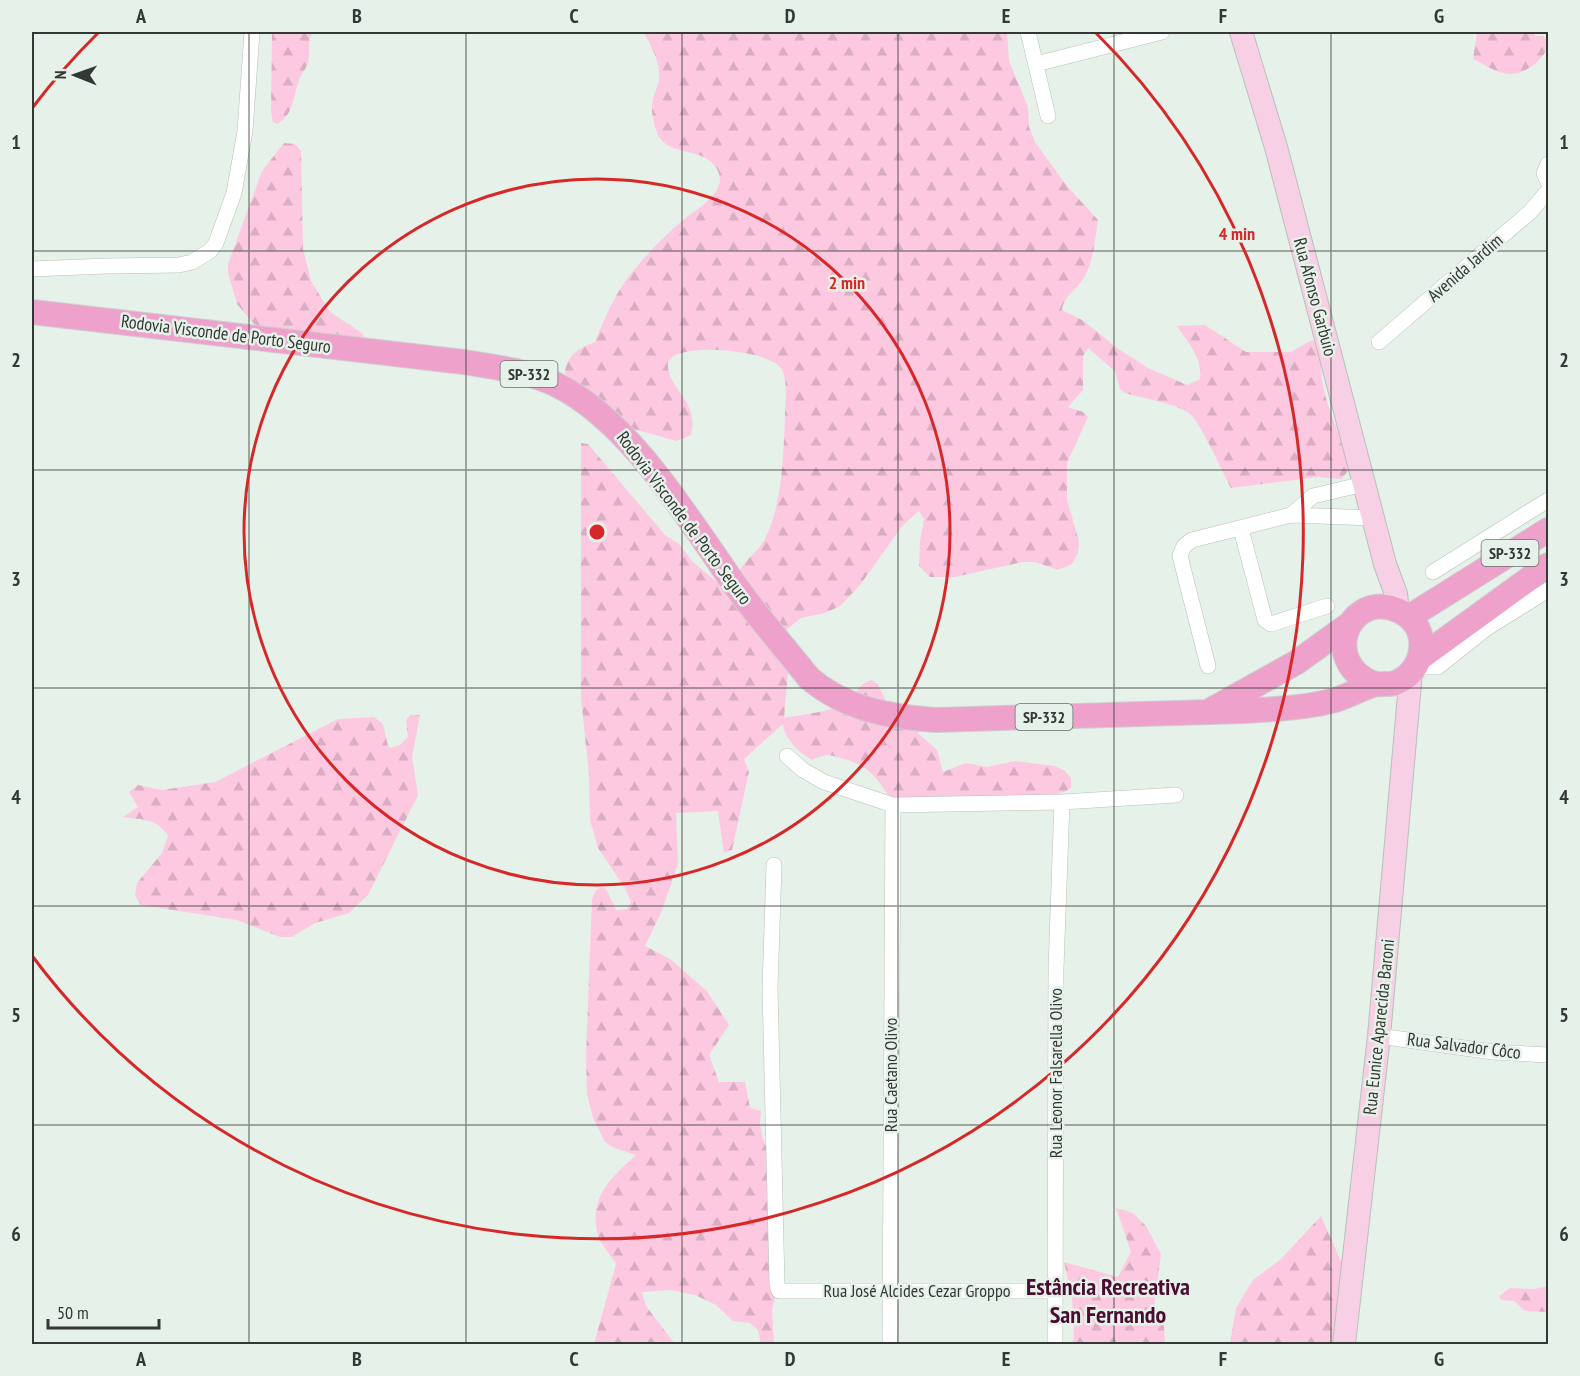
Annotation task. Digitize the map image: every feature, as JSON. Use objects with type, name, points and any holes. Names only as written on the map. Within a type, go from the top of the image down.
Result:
[{"type":"main road","name":"Rua Afonso Garbuio","points":[[1241,32],[1276,147],[1385,564],[1396,594],[1394,611]]},
{"type":"main road","name":"Rodovia Visconde de Porto Seguro","points":[[32,312],[464,362],[526,373],[557,385],[600,413],[643,459],[741,592],[809,678],[820,687],[861,708],[899,717],[936,720],[1206,712],[1272,709],[1334,700],[1403,673],[1548,565]]},
{"type":"main road","name":"SP-332","points":[[1394,611],[1548,530]]},
{"type":"main road","points":[[1394,611],[1416,625],[1422,647],[1403,673],[1363,680],[1353,671],[1347,660],[1344,648],[1345,635],[1357,616],[1394,611]]},
{"type":"main road","name":"Rodovia Visconde de Porto Seguro","points":[[1206,712],[1297,662],[1351,624]]},
{"type":"main road","name":"Rua Eunice Aparecida Baroni","points":[[1344,1344],[1379,1036],[1409,708],[1403,673]]},
{"type":"street","points":[[32,269],[179,266],[192,262],[210,251],[216,243],[234,193],[245,131],[252,32]]},
{"type":"street","points":[[1028,32],[1048,116]]},
{"type":"street","points":[[1036,64],[1162,32]]},
{"type":"street","points":[[1548,164],[1544,173],[1548,182]]},
{"type":"street","name":"Avenida Jardim","points":[[1378,342],[1530,212],[1548,191]]},
{"type":"street","points":[[1291,515],[1313,496],[1364,484]]},
{"type":"street","points":[[1433,572],[1548,500]]},
{"type":"street","points":[[1208,666],[1180,556],[1184,546],[1192,540],[1291,515],[1373,518]]},
{"type":"street","points":[[1241,529],[1264,620],[1271,624],[1327,606]]},
{"type":"street","points":[[1403,673],[1438,667],[1487,628],[1548,590]]},
{"type":"street","points":[[787,756],[803,770],[824,782],[893,805],[1062,802],[1176,795]]},
{"type":"street","name":"Rua Leonor Falsarella Olivo","points":[[1055,1344],[1056,968],[1062,802]]},
{"type":"street","name":"Rua Caetano Olivo","points":[[890,1344],[893,805]]},
{"type":"street","name":"Rua José Alcides Cezar Groppo","points":[[774,865],[770,988],[777,1285],[779,1291],[1055,1291]]},
{"type":"street","name":"Rua Salvador Côco","points":[[1379,1036],[1493,1052],[1548,1055]]},
{"type":"green space","points":[[272,32],[313,32],[308,63],[299,80],[290,111],[277,124],[273,122],[271,112]]},
{"type":"green space","points":[[644,32],[1007,32],[1009,61],[1028,107],[1029,127],[1035,142],[1067,186],[1098,220],[1094,249],[1088,269],[1066,300],[1062,310],[1084,321],[1117,348],[1148,368],[1187,385],[1200,379],[1199,365],[1194,351],[1177,326],[1205,325],[1246,352],[1291,352],[1310,341],[1317,340],[1322,346],[1321,371],[1324,390],[1350,469],[1341,479],[1318,477],[1231,488],[1205,436],[1189,413],[1166,403],[1125,393],[1120,389],[1115,371],[1088,348],[1083,356],[1083,390],[1068,407],[1083,412],[1088,417],[1067,463],[1067,500],[1079,541],[1078,553],[1072,564],[1058,570],[1035,562],[1023,562],[955,577],[930,577],[919,566],[924,519],[919,511],[903,525],[860,585],[840,606],[825,613],[801,618],[786,630],[774,629],[738,575],[743,565],[765,539],[777,504],[782,467],[786,392],[785,378],[781,368],[770,360],[728,350],[696,350],[673,356],[668,362],[669,371],[687,404],[693,423],[691,435],[676,441],[627,427],[587,399],[565,373],[571,357],[595,342],[617,295],[634,270],[669,232],[710,199],[719,185],[720,177],[712,162],[697,154],[672,147],[659,137],[652,109],[659,73],[655,55]]},
{"type":"green space","points":[[1477,32],[1533,32],[1535,36],[1543,36],[1548,41],[1547,47],[1540,59],[1528,69],[1508,74],[1473,59]]},
{"type":"green space","points":[[284,143],[295,144],[301,151],[303,249],[311,281],[330,312],[362,333],[369,348],[330,349],[254,324],[237,304],[228,273],[228,264],[262,171]]},
{"type":"green space","points":[[581,443],[588,444],[665,535],[679,544],[693,562],[723,587],[788,672],[784,718],[825,711],[840,705],[861,686],[872,680],[878,685],[886,701],[910,706],[919,734],[937,750],[943,772],[966,763],[987,767],[1015,761],[1055,766],[1065,771],[1071,778],[1071,788],[1064,792],[1019,804],[891,799],[876,779],[860,765],[831,756],[812,760],[807,757],[789,740],[783,724],[744,759],[749,772],[732,850],[724,853],[718,811],[676,813],[678,864],[661,913],[645,946],[670,959],[707,991],[729,1025],[709,1055],[719,1082],[745,1082],[750,1108],[761,1111],[762,1136],[782,1189],[780,1272],[772,1311],[774,1344],[761,1344],[758,1330],[750,1323],[733,1321],[716,1305],[695,1295],[671,1290],[642,1292],[646,1306],[675,1344],[594,1344],[616,1264],[598,1236],[596,1210],[599,1199],[610,1180],[636,1155],[614,1148],[605,1142],[593,1118],[587,1094],[586,1056],[592,899],[596,890],[602,887],[606,889],[616,910],[627,909],[631,902],[625,888],[598,848],[590,820],[589,774],[581,698]]},
{"type":"green space","points":[[410,715],[420,715],[412,757],[418,795],[368,895],[349,913],[315,923],[292,937],[280,937],[237,920],[141,905],[135,896],[137,883],[162,853],[168,836],[154,823],[123,817],[138,807],[129,792],[138,785],[162,790],[215,782],[338,719],[374,717],[383,724],[388,746],[391,748],[400,745],[408,737],[406,720]]},
{"type":"green space","points":[[1116,1208],[1133,1213],[1146,1226],[1161,1254],[1154,1307],[1164,1326],[1165,1344],[1071,1344],[1074,1339],[1072,1297],[1064,1262],[1118,1277],[1131,1252]]},
{"type":"green space","points":[[1321,1216],[1344,1268],[1345,1344],[1230,1344],[1236,1308],[1253,1280],[1280,1260]]},
{"type":"green space","points":[[1548,1286],[1548,1312],[1525,1311],[1514,1301],[1501,1300],[1499,1296],[1510,1288],[1535,1289]]},
{"type":"district","name":"Estância Recreativa San Fernando","points":[[1108,1301]]}]
